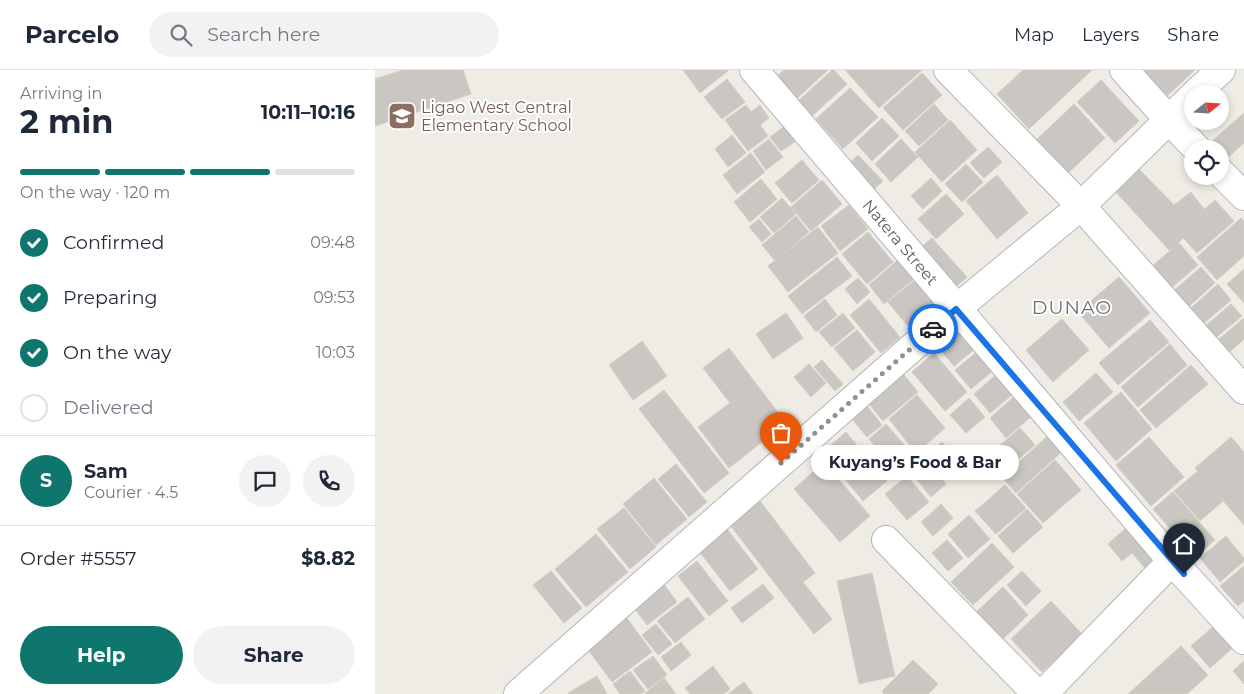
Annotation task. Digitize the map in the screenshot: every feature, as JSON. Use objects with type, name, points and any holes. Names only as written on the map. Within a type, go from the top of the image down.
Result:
[{"type":"street","name":"Natera Street","points":[[754,70],[1172,561],[1244,640]]},
{"type":"street","points":[[948,70],[1081,206],[1244,390]]},
{"type":"street","points":[[1125,70],[1188,140]]},
{"type":"street","points":[[1205,85],[1221,70]]},
{"type":"street","points":[[518,694],[956,309],[1081,206],[1184,104]]},
{"type":"street","points":[[1229,181],[1244,196]]},
{"type":"street","points":[[885,540],[1037,694]]},
{"type":"street","points":[[1043,694],[1172,561]]},
{"type":"building","name":"Ligao West Central Elementary School","points":[[403,70],[463,70],[471,94],[375,126],[375,79]]},
{"type":"building","points":[[683,70],[729,70],[700,93]]},
{"type":"building","points":[[784,70],[828,70],[794,101],[774,79]]},
{"type":"building","points":[[832,70],[847,84],[811,117],[797,102]]},
{"type":"building","points":[[845,70],[922,70],[879,108]]},
{"type":"building","points":[[1023,70],[1092,70],[1029,129],[997,94]]},
{"type":"building","points":[[1144,70],[1195,70],[1167,96]]},
{"type":"building","points":[[922,73],[942,95],[903,130],[883,108]]},
{"type":"building","points":[[727,79],[745,102],[722,119],[704,97]]},
{"type":"building","points":[[1101,80],[1139,121],[1115,143],[1077,102]]},
{"type":"building","points":[[850,88],[878,117],[843,149],[816,119]]},
{"type":"building","points":[[934,104],[948,120],[919,146],[905,131]]},
{"type":"building","points":[[1074,104],[1105,138],[1062,179],[1031,145]]},
{"type":"building","points":[[746,105],[751,112],[760,105],[769,118],[760,125],[768,136],[748,151],[725,120]]},
{"type":"building","points":[[1244,113],[1244,143],[1229,156],[1229,140],[1213,140],[1225,130],[1229,130],[1229,126]]},
{"type":"building","points":[[882,118],[899,136],[872,161],[856,143]]},
{"type":"building","points":[[950,120],[977,150],[942,182],[915,152]]},
{"type":"building","points":[[785,126],[796,141],[781,151],[770,137]]},
{"type":"building","points":[[732,135],[746,153],[728,167],[715,149]]},
{"type":"building","points":[[769,139],[783,157],[766,170],[753,151]]},
{"type":"building","points":[[901,139],[918,157],[891,182],[875,164]]},
{"type":"building","points":[[988,147],[1002,162],[984,178],[970,163]]},
{"type":"building","points":[[751,153],[765,172],[737,194],[723,175]]},
{"type":"building","points":[[858,155],[883,181],[869,194],[844,168]]},
{"type":"building","points":[[802,160],[819,180],[792,203],[775,183]]},
{"type":"building","points":[[966,164],[983,182],[962,202],[945,184]]},
{"type":"building","points":[[1139,169],[1174,205],[1191,192],[1208,214],[1170,251],[1115,191]]},
{"type":"building","points":[[997,175],[1028,213],[997,239],[966,201]]},
{"type":"building","points":[[931,178],[942,191],[923,209],[911,196]]},
{"type":"building","points":[[761,179],[777,199],[750,222],[734,202]]},
{"type":"building","points":[[822,180],[842,204],[811,231],[791,207]]},
{"type":"building","points":[[946,194],[964,214],[936,239],[918,219]]},
{"type":"building","points":[[782,198],[796,214],[774,233],[760,217]]},
{"type":"building","points":[[1215,200],[1234,221],[1197,253],[1178,232]]},
{"type":"building","points":[[849,205],[868,229],[840,251],[821,226]]},
{"type":"building","points":[[796,216],[809,232],[775,261],[762,245]]},
{"type":"building","points":[[1241,218],[1244,221],[1244,256],[1217,280],[1197,257]]},
{"type":"building","points":[[759,219],[771,234],[762,242],[749,227]]},
{"type":"building","points":[[818,227],[838,253],[788,292],[768,266]]},
{"type":"building","points":[[868,232],[893,262],[867,284],[842,254]]},
{"type":"building","points":[[932,238],[967,277],[949,293],[914,253]]},
{"type":"building","points":[[1179,243],[1198,265],[1169,290],[1150,268]]},
{"type":"building","points":[[837,257],[852,276],[802,314],[788,296]]},
{"type":"building","points":[[899,259],[915,278],[884,304],[869,285]]},
{"type":"building","points":[[1201,267],[1215,283],[1186,309],[1172,292]]},
{"type":"building","points":[[1244,269],[1244,303],[1227,284]]},
{"type":"building","points":[[1119,277],[1150,313],[1109,348],[1078,312]]},
{"type":"building","points":[[858,278],[870,292],[857,304],[845,289]]},
{"type":"building","points":[[915,280],[934,302],[907,325],[888,302]]},
{"type":"building","points":[[1218,284],[1231,300],[1196,330],[1183,315]]},
{"type":"building","points":[[825,299],[837,315],[816,332],[804,316]]},
{"type":"building","points":[[869,299],[900,337],[881,353],[850,315]]},
{"type":"building","points":[[1231,304],[1242,316],[1207,345],[1197,333]]},
{"type":"building","points":[[786,313],[803,338],[773,359],[756,334]]},
{"type":"building","points":[[843,313],[855,328],[832,347],[819,332]]},
{"type":"building","points":[[1244,318],[1244,339],[1223,358],[1212,345]]},
{"type":"building","points":[[1062,319],[1089,350],[1053,382],[1026,350]]},
{"type":"building","points":[[1150,320],[1169,342],[1118,385],[1099,363]]},
{"type":"building","points":[[960,328],[976,348],[954,366],[937,346]]},
{"type":"building","points":[[857,330],[875,352],[853,371],[834,348]]},
{"type":"building","points":[[642,341],[667,376],[633,400],[609,365]]},
{"type":"building","points":[[1170,344],[1187,365],[1138,407],[1121,387]]},
{"type":"building","points":[[729,348],[786,423],[729,468],[698,427],[730,403],[703,368]]},
{"type":"building","points":[[978,351],[994,370],[971,389],[955,370]]},
{"type":"building","points":[[934,353],[967,392],[945,411],[912,372]]},
{"type":"building","points":[[822,360],[843,384],[835,391],[814,367]]},
{"type":"building","points":[[809,364],[826,383],[811,397],[794,377]]},
{"type":"building","points":[[1191,365],[1208,384],[1156,428],[1140,410]]},
{"type":"building","points":[[901,371],[918,392],[883,421],[866,400]]},
{"type":"building","points":[[1096,373],[1113,392],[1079,421],[1063,402]]},
{"type":"building","points":[[997,374],[1013,394],[990,413],[974,394]]},
{"type":"building","points":[[664,390],[729,473],[704,493],[639,409]]},
{"type":"building","points":[[1121,392],[1152,429],[1116,461],[1084,423]]},
{"type":"building","points":[[917,395],[945,428],[916,453],[889,419]]},
{"type":"building","points":[[1016,395],[1033,415],[1006,438],[990,418]]},
{"type":"building","points":[[969,398],[985,417],[966,433],[950,415]]},
{"type":"building","points":[[867,406],[882,425],[867,437],[852,419]]},
{"type":"building","points":[[886,424],[913,455],[896,470],[869,439]]},
{"type":"building","points":[[1020,428],[1035,445],[998,477],[983,460]]},
{"type":"building","points":[[846,432],[887,481],[863,501],[823,452]]},
{"type":"building","points":[[1051,433],[1065,449],[1016,493],[1002,477]]},
{"type":"building","points":[[1149,437],[1184,477],[1151,506],[1116,465]]},
{"type":"building","points":[[1231,437],[1244,452],[1244,525],[1195,468]]},
{"type":"building","points":[[942,442],[962,466],[947,479],[927,455]]},
{"type":"building","points":[[925,458],[946,484],[931,497],[910,471]]},
{"type":"building","points":[[1055,460],[1081,490],[1043,523],[1017,494]]},
{"type":"building","points":[[824,462],[870,516],[840,542],[794,489]]},
{"type":"building","points":[[676,464],[707,502],[689,517],[658,479]]},
{"type":"building","points":[[1198,471],[1223,501],[1200,521],[1174,491]]},
{"type":"building","points":[[907,476],[929,502],[907,520],[885,494]]},
{"type":"building","points":[[654,478],[687,519],[656,545],[623,504]]},
{"type":"building","points":[[1005,485],[1026,508],[996,534],[975,511]]},
{"type":"building","points":[[1173,492],[1215,540],[1195,557],[1153,509]]},
{"type":"building","points":[[760,501],[815,573],[803,582],[832,619],[814,634],[730,525]]},
{"type":"building","points":[[941,504],[953,518],[933,536],[921,522]]},
{"type":"building","points":[[624,508],[656,547],[630,569],[597,529]]},
{"type":"building","points":[[1027,509],[1043,527],[1013,553],[998,536]]},
{"type":"building","points":[[969,515],[990,539],[968,558],[948,534]]},
{"type":"building","points":[[1127,527],[1158,564],[1148,572],[1132,553],[1122,561],[1108,544]]},
{"type":"building","points":[[727,529],[758,569],[730,591],[699,551]]},
{"type":"building","points":[[596,534],[628,572],[586,607],[555,569]]},
{"type":"building","points":[[1226,536],[1244,558],[1244,561],[1220,582],[1200,558]]},
{"type":"building","points":[[947,540],[963,558],[948,571],[932,553]]},
{"type":"building","points":[[992,543],[1014,567],[973,605],[951,582]]},
{"type":"building","points":[[697,561],[728,601],[709,616],[678,576]]},
{"type":"building","points":[[1244,566],[1244,601],[1238,606],[1220,586]]},
{"type":"building","points":[[551,571],[582,608],[564,623],[533,585]]},
{"type":"building","points":[[1022,571],[1041,591],[1026,606],[1007,585]]},
{"type":"building","points":[[872,573],[895,676],[859,684],[837,581]]},
{"type":"building","points":[[662,582],[677,602],[647,625],[632,605]]},
{"type":"building","points":[[763,584],[774,598],[742,623],[731,608]]},
{"type":"building","points":[[1003,587],[1028,615],[1001,641],[975,613]]},
{"type":"building","points":[[688,597],[705,619],[675,643],[657,621]]},
{"type":"building","points":[[1051,601],[1082,634],[1042,672],[1011,639]]},
{"type":"building","points":[[623,613],[652,652],[612,682],[583,643]]},
{"type":"building","points":[[656,624],[672,644],[658,655],[642,635]]},
{"type":"building","points":[[1216,624],[1235,646],[1210,668],[1191,646]]},
{"type":"building","points":[[681,642],[691,655],[671,671],[661,657]]},
{"type":"building","points":[[1181,646],[1208,675],[1187,694],[1128,694]]},
{"type":"building","points":[[653,656],[667,675],[648,689],[633,670]]},
{"type":"building","points":[[913,660],[938,684],[928,694],[884,694],[882,691]]},
{"type":"building","points":[[1244,661],[1244,684],[1233,671]]},
{"type":"building","points":[[713,666],[730,689],[724,694],[690,694],[685,688]]},
{"type":"building","points":[[630,671],[645,691],[641,694],[620,694],[613,684]]},
{"type":"building","points":[[597,676],[607,694],[568,693]]},
{"type":"building","points":[[664,678],[676,694],[645,693]]},
{"type":"building","points":[[744,682],[753,694],[728,694]]},
{"type":"way so far","points":[[781,463],[933,329]]},
{"type":"place","name":"Ligao West Central Elementary School","points":[[402,116]]},
{"type":"place","name":"Kuyang’s Food & Bar","points":[[781,463]]},
{"type":"district","name":"DUNAO","points":[[1072,307]]},
{"type":"route","points":[[933,329],[956,309],[1184,574]]}]
